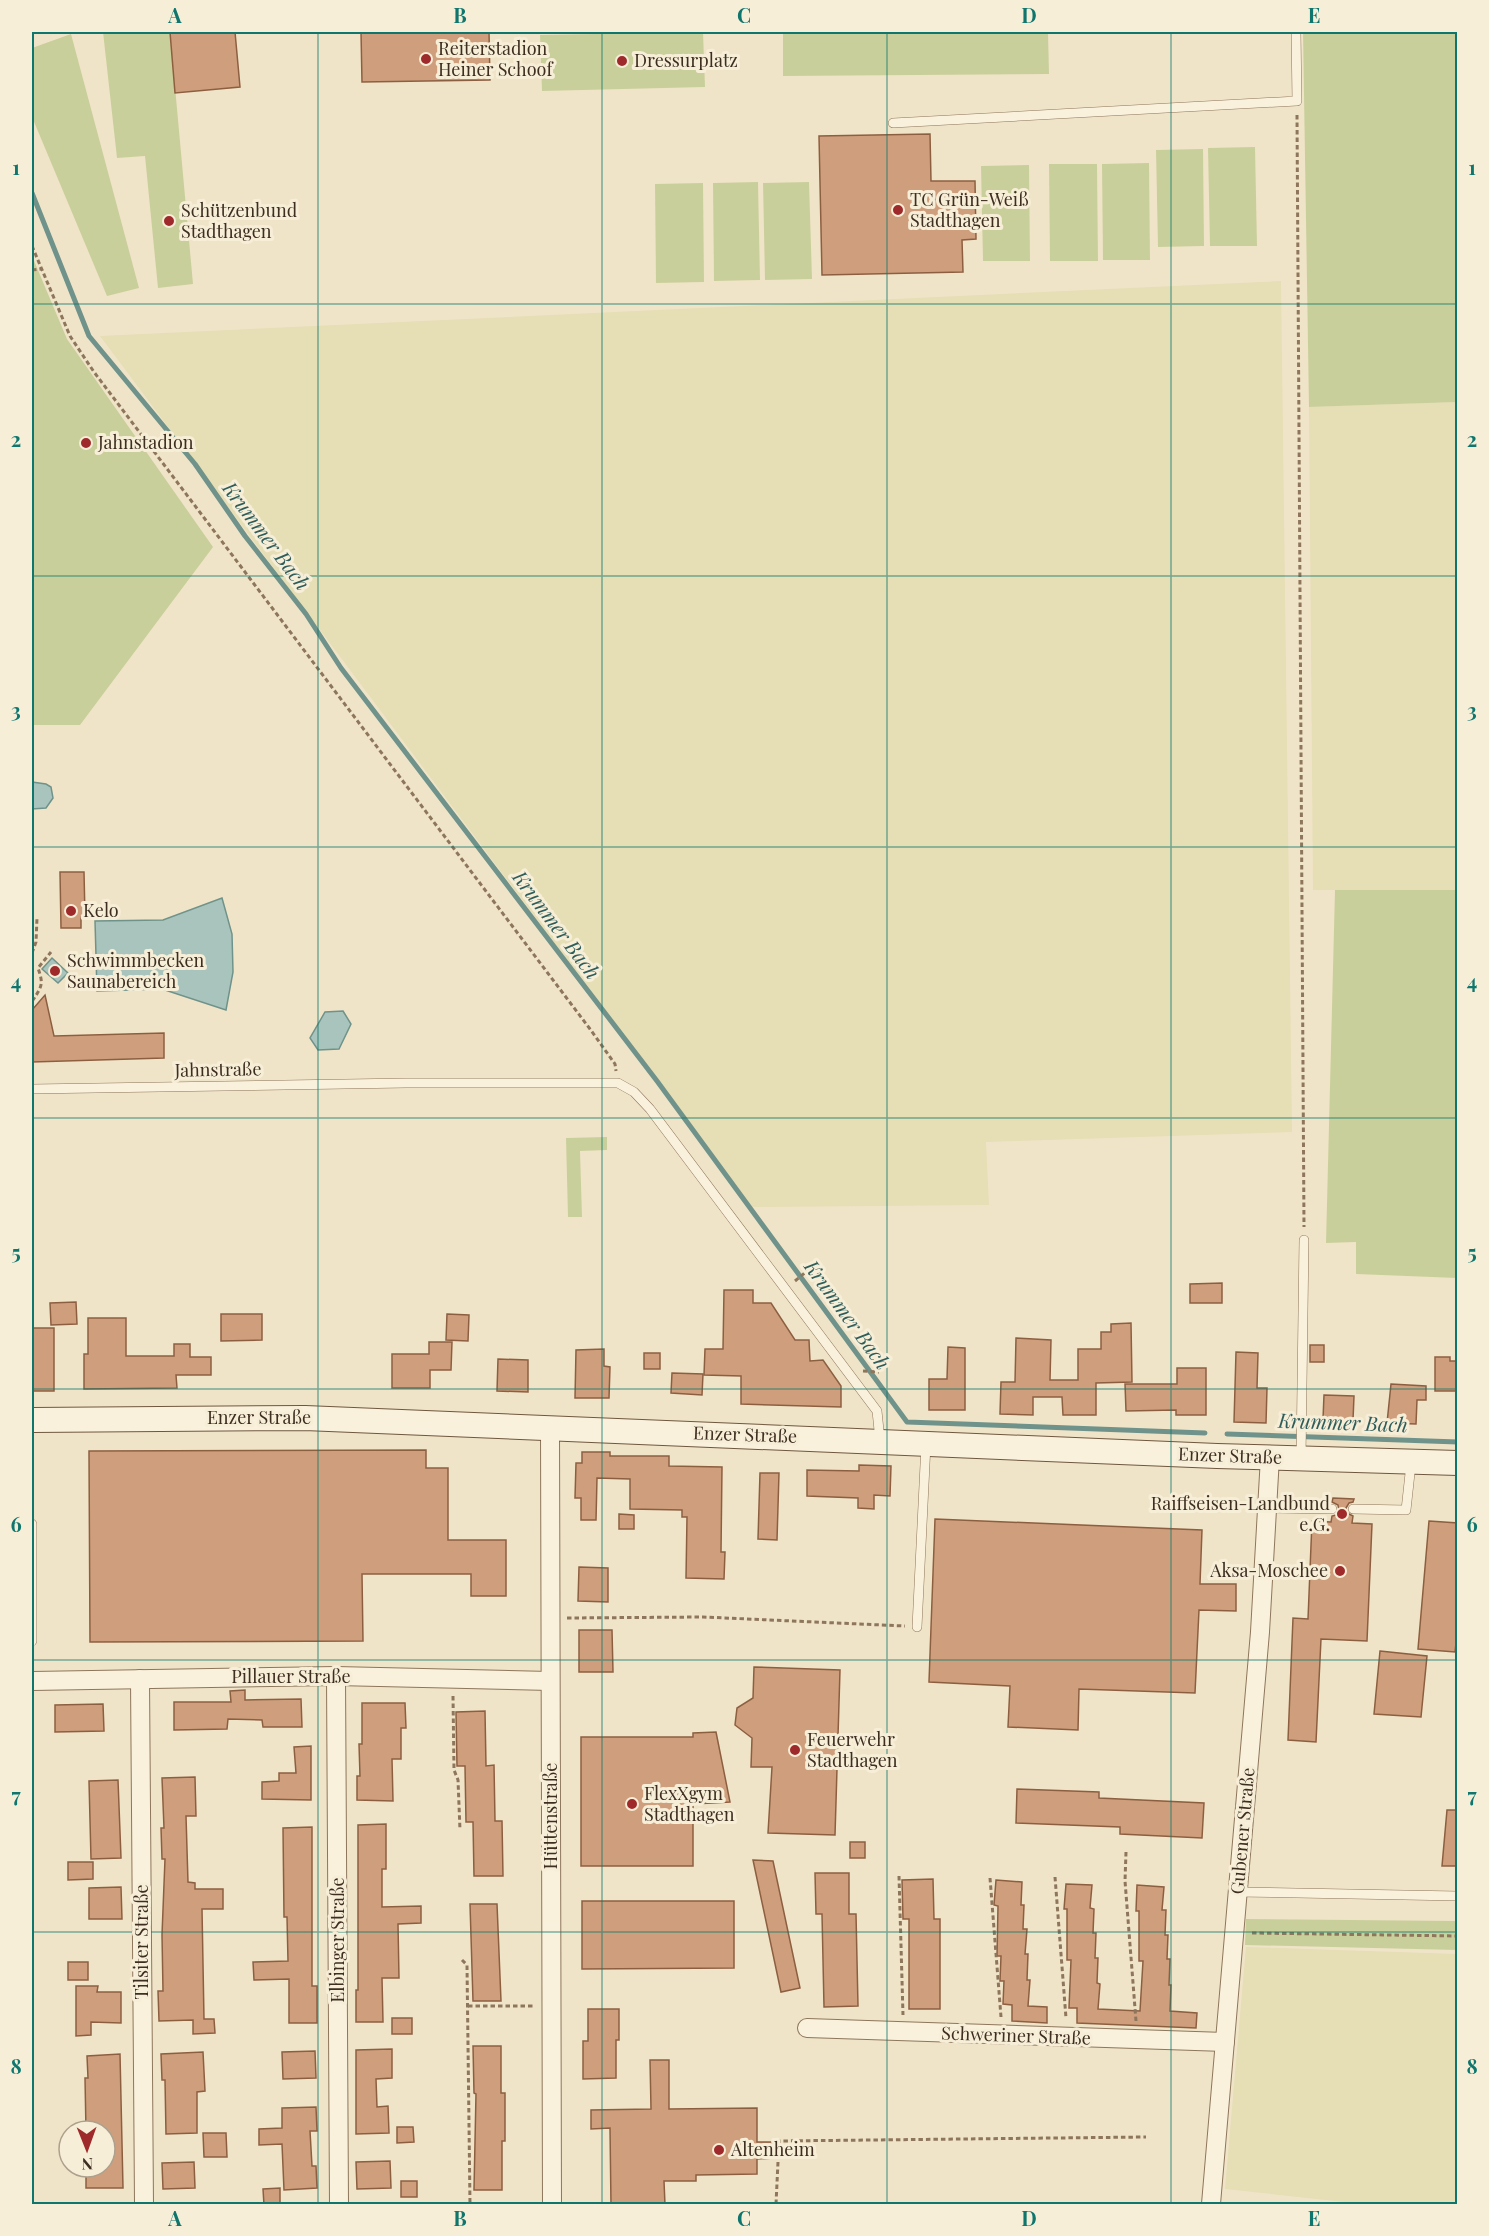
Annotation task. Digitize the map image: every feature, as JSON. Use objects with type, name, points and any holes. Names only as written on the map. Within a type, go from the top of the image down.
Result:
[{"type":"main road","name":"Enzer Straße","points":[[32,1421],[305,1418],[1270,1457],[1302,1444],[1412,1462],[1458,1463]]},
{"type":"street","name":"Hüttenstraße","points":[[550,1427],[552,2205]]},
{"type":"street","name":"Gubener Straße","points":[[1211,2205],[1260,1632],[1270,1457]]},
{"type":"street","name":"Pillauer Straße","points":[[32,1681],[336,1676],[550,1681]]},
{"type":"street","name":"Elbinger Straße","points":[[336,1676],[339,2205]]},
{"type":"street","name":"Tilsiter Straße","points":[[140,1679],[144,2205]]},
{"type":"street","name":"Schweriner Straße","points":[[807,2028],[1225,2042]]},
{"type":"lane","points":[[893,123],[1297,101],[1296,32]]},
{"type":"lane","name":"Jahnstraße","points":[[32,1089],[406,1083],[618,1083]]},
{"type":"lane","points":[[618,1083],[634,1092],[650,1108],[878,1411],[880,1440]]},
{"type":"lane","points":[[1302,1444],[1304,1240]]},
{"type":"lane","points":[[917,1627],[926,1444]]},
{"type":"lane","points":[[1353,1509],[1406,1510],[1412,1462]]},
{"type":"lane","points":[[1268,1508],[1332,1509]]},
{"type":"lane","points":[[32,1524],[32,1641]]},
{"type":"lane","points":[[1238,1892],[1458,1896]]},
{"type":"path","points":[[1297,101],[1304,1240]]},
{"type":"path","points":[[32,246],[70,336],[94,372],[590,1029],[615,1064],[618,1083]]},
{"type":"path","points":[[32,270],[41,269]]},
{"type":"path","points":[[32,953],[36,942],[37,918]]},
{"type":"path","points":[[32,999],[40,989],[42,982],[38,968],[51,951]]},
{"type":"path","points":[[791,1284],[807,1271]]},
{"type":"path","points":[[866,1371],[879,1372]]},
{"type":"path","points":[[550,1618],[703,1617],[917,1627]]},
{"type":"path","points":[[453,1679],[454,1770],[458,1780],[460,1830]]},
{"type":"path","points":[[1126,1852],[1125,1881],[1138,2040]]},
{"type":"path","points":[[899,1876],[904,2032]]},
{"type":"path","points":[[1055,1877],[1067,2038]]},
{"type":"path","points":[[990,1878],[1002,2035]]},
{"type":"path","points":[[1234,1932],[1458,1936]]},
{"type":"path","points":[[462,1960],[466,1965],[468,2006],[470,2205]]},
{"type":"path","points":[[468,2006],[551,2007]]},
{"type":"path","points":[[776,2205],[779,2141],[1146,2137]]},
{"type":"shaded area","points":[[1281,281],[1292,1132],[986,1142],[989,1205],[752,1207],[100,336]]},
{"type":"shaded area","points":[[1457,402],[1457,890],[1313,890],[1309,407]]},
{"type":"shaded area","points":[[1246,1947],[1457,1954],[1457,2204],[1363,2204],[1225,2189]]},
{"type":"green space","name":"Schützenbund Stadthagen","points":[[103,32],[170,32],[193,284],[158,288],[145,156],[117,158]]},
{"type":"green space","name":"Dressurplatz","points":[[703,32],[705,87],[542,91],[540,35]]},
{"type":"green space","points":[[783,32],[1048,32],[1049,74],[783,76]]},
{"type":"green space","points":[[1303,32],[1457,32],[1457,402],[1309,407]]},
{"type":"green space","points":[[71,34],[139,288],[107,296],[32,117],[32,48]]},
{"type":"green space","points":[[1255,147],[1257,246],[1210,246],[1208,148]]},
{"type":"green space","points":[[1203,149],[1204,246],[1158,247],[1156,150]]},
{"type":"green space","points":[[1149,163],[1150,260],[1103,260],[1102,164]]},
{"type":"green space","points":[[1049,164],[1097,164],[1098,261],[1050,261]]},
{"type":"green space","points":[[1029,165],[1030,261],[983,261],[981,166]]},
{"type":"green space","points":[[758,182],[760,280],[714,281],[713,183]]},
{"type":"green space","points":[[809,182],[812,279],[765,280],[763,183]]},
{"type":"green space","points":[[703,183],[704,282],[656,283],[655,184]]},
{"type":"green space","name":"Jahnstadion","points":[[32,256],[67,339],[213,547],[80,725],[32,725]]},
{"type":"green space","points":[[1335,890],[1457,890],[1457,1278],[1356,1274],[1356,1242],[1326,1243]]},
{"type":"green space","points":[[607,1137],[607,1150],[580,1151],[582,1217],[568,1217],[566,1138]]},
{"type":"green space","points":[[1246,1919],[1457,1921],[1457,1950],[1245,1945]]},
{"type":"water","points":[[32,782],[51,787],[53,798],[46,808],[32,809]]},
{"type":"water","points":[[222,898],[232,934],[233,972],[226,1010],[162,989],[97,991],[95,921],[163,920]]},
{"type":"water","name":"Schwimmbecken Saunabereich","points":[[52,958],[68,973],[58,983],[42,969]]},
{"type":"water","points":[[343,1011],[351,1024],[339,1049],[318,1050],[310,1038],[325,1012]]},
{"type":"building","points":[[170,32],[235,32],[240,87],[175,93]]},
{"type":"building","name":"Reiterstadion Heiner Schoof","points":[[361,32],[489,32],[490,80],[362,82]]},
{"type":"building","name":"TC Grün-Weiß Stadthagen","points":[[930,134],[931,181],[975,181],[976,239],[962,240],[963,272],[822,275],[819,136]]},
{"type":"building","points":[[60,872],[84,872],[85,917],[81,917],[81,928],[61,928]]},
{"type":"building","points":[[45,995],[54,1036],[164,1033],[164,1058],[32,1062],[32,1010]]},
{"type":"building","points":[[1222,1283],[1222,1303],[1190,1303],[1190,1284]]},
{"type":"building","points":[[724,1290],[753,1290],[753,1303],[771,1303],[795,1340],[809,1340],[810,1361],[823,1360],[841,1386],[841,1407],[741,1404],[741,1376],[704,1375],[705,1349],[723,1349]]},
{"type":"building","points":[[76,1302],[77,1324],[51,1325],[50,1303]]},
{"type":"building","points":[[221,1314],[262,1314],[262,1340],[221,1341]]},
{"type":"building","points":[[447,1314],[469,1315],[468,1341],[446,1340]]},
{"type":"building","points":[[88,1318],[126,1318],[126,1356],[174,1356],[174,1344],[190,1344],[190,1357],[211,1357],[211,1375],[176,1375],[177,1388],[84,1389],[84,1354],[88,1354]]},
{"type":"building","points":[[1131,1323],[1132,1382],[1096,1383],[1096,1415],[1063,1415],[1062,1397],[1033,1397],[1033,1415],[1000,1414],[1001,1382],[1015,1382],[1016,1338],[1051,1340],[1050,1380],[1078,1380],[1078,1349],[1101,1349],[1101,1332],[1111,1332],[1111,1324]]},
{"type":"building","points":[[32,1328],[54,1328],[54,1391],[32,1391]]},
{"type":"building","points":[[429,1342],[452,1342],[451,1370],[430,1370],[430,1388],[392,1388],[392,1354],[429,1354]]},
{"type":"building","points":[[1310,1345],[1324,1345],[1324,1362],[1310,1362]]},
{"type":"building","points":[[948,1347],[965,1348],[965,1410],[929,1410],[929,1379],[947,1379]]},
{"type":"building","points":[[604,1349],[604,1366],[610,1367],[609,1398],[575,1398],[576,1350]]},
{"type":"building","points":[[1236,1352],[1258,1353],[1257,1388],[1267,1388],[1266,1423],[1234,1422]]},
{"type":"building","points":[[644,1353],[660,1353],[660,1369],[644,1369]]},
{"type":"building","points":[[1435,1357],[1450,1357],[1450,1361],[1458,1361],[1458,1391],[1435,1391]]},
{"type":"building","points":[[498,1359],[528,1360],[528,1392],[497,1391]]},
{"type":"building","points":[[1177,1368],[1206,1368],[1206,1415],[1176,1415],[1176,1410],[1126,1411],[1125,1384],[1177,1384]]},
{"type":"building","points":[[672,1373],[703,1374],[702,1395],[671,1393]]},
{"type":"building","points":[[1391,1384],[1426,1386],[1426,1400],[1417,1400],[1416,1424],[1387,1423]]},
{"type":"building","points":[[1324,1395],[1354,1396],[1353,1420],[1323,1419]]},
{"type":"building","points":[[426,1450],[426,1468],[448,1468],[448,1540],[506,1540],[506,1596],[471,1596],[471,1574],[362,1574],[363,1641],[90,1642],[89,1451]]},
{"type":"building","points":[[582,1452],[610,1452],[610,1456],[669,1456],[669,1466],[722,1467],[721,1552],[725,1552],[724,1579],[686,1578],[687,1517],[682,1517],[682,1510],[630,1509],[630,1479],[597,1478],[596,1520],[581,1520],[581,1498],[575,1498],[576,1463],[582,1463]]},
{"type":"building","points":[[859,1465],[891,1466],[890,1496],[874,1495],[874,1509],[858,1508],[858,1498],[807,1496],[807,1470],[859,1471]]},
{"type":"building","points":[[760,1473],[779,1473],[777,1540],[758,1539]]},
{"type":"building","points":[[1333,1498],[1354,1499],[1346,1508],[1347,1513],[1353,1516],[1352,1523],[1372,1524],[1367,1641],[1321,1639],[1316,1742],[1288,1740],[1293,1618],[1308,1619],[1312,1521],[1331,1522],[1332,1516],[1336,1515],[1339,1510],[1338,1505],[1332,1502]]},
{"type":"building","points":[[619,1514],[634,1515],[634,1529],[619,1529]]},
{"type":"building","points":[[935,1519],[1202,1530],[1200,1584],[1236,1584],[1236,1611],[1199,1610],[1195,1693],[1079,1689],[1078,1730],[1008,1727],[1010,1686],[929,1682]]},
{"type":"building","points":[[1429,1521],[1458,1523],[1458,1625],[1455,1652],[1418,1649]]},
{"type":"building","points":[[579,1567],[608,1568],[608,1602],[578,1601]]},
{"type":"building","points":[[579,1630],[612,1630],[613,1672],[579,1672]]},
{"type":"building","points":[[1380,1651],[1427,1656],[1421,1717],[1374,1714]]},
{"type":"building","name":"Feuerwehr Stadthagen","points":[[754,1667],[840,1670],[835,1835],[768,1833],[772,1767],[751,1767],[752,1738],[735,1725],[737,1708],[753,1698]]},
{"type":"building","points":[[245,1690],[245,1700],[301,1699],[302,1727],[263,1727],[262,1720],[228,1719],[227,1729],[174,1730],[174,1702],[231,1702],[230,1691]]},
{"type":"building","points":[[362,1703],[405,1703],[406,1728],[401,1728],[401,1759],[392,1759],[393,1801],[357,1800],[357,1776],[360,1776],[359,1744],[362,1744]]},
{"type":"building","points":[[103,1704],[104,1731],[55,1732],[55,1705]]},
{"type":"building","points":[[485,1711],[486,1766],[494,1765],[495,1821],[502,1821],[503,1876],[474,1876],[473,1822],[466,1822],[465,1766],[457,1766],[456,1712]]},
{"type":"building","points":[[716,1732],[730,1802],[693,1804],[693,1866],[581,1866],[581,1737],[693,1737],[693,1733]]},
{"type":"building","points":[[311,1746],[311,1800],[262,1799],[262,1782],[279,1781],[279,1773],[296,1773],[294,1747]]},
{"type":"building","points":[[195,1777],[196,1816],[186,1816],[188,1882],[195,1883],[195,1889],[223,1889],[223,1909],[202,1909],[204,2019],[214,2019],[215,2033],[193,2034],[193,2020],[159,2021],[158,1991],[163,1991],[162,1935],[165,1859],[162,1859],[161,1828],[164,1828],[162,1778]]},
{"type":"building","points":[[118,1780],[121,1858],[91,1859],[89,1781]]},
{"type":"building","points":[[1017,1789],[1099,1792],[1099,1798],[1204,1803],[1202,1838],[1120,1834],[1120,1827],[1016,1823]]},
{"type":"building","points":[[1447,1810],[1458,1810],[1458,1866],[1442,1866]]},
{"type":"building","points":[[386,1824],[386,1869],[382,1869],[382,1907],[421,1906],[421,1923],[398,1924],[399,1978],[382,1978],[383,2022],[356,2022],[358,1825]]},
{"type":"building","points":[[312,1827],[312,1986],[317,1986],[317,2023],[289,2023],[289,1979],[254,1980],[253,1962],[288,1961],[287,1917],[284,1917],[283,1828]]},
{"type":"building","points":[[850,1842],[865,1842],[865,1858],[850,1858]]},
{"type":"building","points":[[753,1860],[773,1861],[800,1988],[781,1992]]},
{"type":"building","points":[[68,1862],[93,1862],[93,1879],[68,1880]]},
{"type":"building","points":[[815,1873],[849,1873],[849,1914],[856,1914],[858,2006],[824,2007],[822,1914],[816,1914]]},
{"type":"building","points":[[933,1879],[934,1919],[940,1919],[940,2009],[909,2009],[909,1919],[903,1919],[902,1880]]},
{"type":"building","points":[[996,1880],[1022,1882],[1023,1929],[1027,1929],[1025,1954],[1028,1954],[1027,1980],[1030,1980],[1028,2006],[1047,2007],[1047,2023],[1012,2021],[1012,2005],[1003,2004],[1004,1981],[1000,1981],[1001,1956],[997,1956],[998,1906],[994,1905]]},
{"type":"building","points":[[1066,1884],[1092,1885],[1090,1908],[1094,1909],[1095,1958],[1098,1958],[1097,1983],[1100,1984],[1098,2009],[1140,2011],[1143,1961],[1139,1961],[1137,1885],[1164,1887],[1162,1910],[1166,1910],[1165,1935],[1168,1935],[1167,1959],[1170,1959],[1170,2011],[1197,2013],[1196,2028],[1077,2023],[1077,2008],[1069,2008],[1071,1960],[1067,1960],[1067,1909],[1064,1909]]},
{"type":"building","points":[[121,1887],[122,1919],[89,1919],[89,1888]]},
{"type":"building","points":[[582,1901],[734,1901],[734,1968],[582,1969]]},
{"type":"building","points":[[470,1904],[497,1904],[501,2001],[473,2001]]},
{"type":"building","points":[[68,1962],[88,1962],[88,1980],[68,1980]]},
{"type":"building","points":[[76,1986],[98,1986],[97,1992],[121,1992],[121,2023],[91,2022],[91,2035],[76,2036]]},
{"type":"building","points":[[588,2009],[619,2009],[616,2078],[583,2079],[583,2041],[588,2041]]},
{"type":"building","points":[[392,2018],[412,2018],[412,2034],[392,2034]]},
{"type":"building","points":[[473,2046],[501,2046],[501,2093],[505,2093],[502,2190],[474,2190],[476,2094],[474,2093]]},
{"type":"building","points":[[392,2049],[392,2078],[376,2079],[377,2107],[388,2106],[389,2133],[356,2134],[356,2050]]},
{"type":"building","points":[[315,2051],[316,2078],[283,2079],[282,2052]]},
{"type":"building","points":[[203,2052],[205,2091],[197,2092],[197,2133],[166,2134],[165,2080],[162,2080],[161,2054]]},
{"type":"building","points":[[120,2054],[123,2188],[86,2188],[86,2179],[117,2179],[117,2119],[86,2119],[87,2056]]},
{"type":"building","points":[[650,2060],[669,2060],[669,2109],[757,2108],[757,2142],[774,2142],[774,2158],[757,2159],[757,2174],[696,2175],[696,2181],[664,2181],[665,2205],[611,2205],[610,2128],[591,2129],[591,2110],[651,2109]]},
{"type":"building","points":[[316,2107],[317,2131],[310,2131],[312,2166],[316,2166],[317,2188],[284,2190],[282,2144],[259,2145],[259,2129],[282,2128],[282,2108]]},
{"type":"building","points":[[397,2127],[413,2127],[414,2142],[397,2143]]},
{"type":"building","points":[[203,2133],[226,2133],[227,2157],[204,2157]]},
{"type":"building","points":[[390,2161],[391,2188],[357,2189],[356,2162]]},
{"type":"building","points":[[194,2162],[195,2188],[163,2189],[162,2163]]},
{"type":"building","points":[[401,2181],[417,2181],[417,2197],[401,2197]]},
{"type":"building","points":[[280,2188],[280,2205],[264,2205],[263,2189]]},
{"type":"waterway","name":"Krummer Bach","points":[[32,193],[89,336],[195,464],[245,536],[306,614],[341,668],[657,1081],[907,1422],[1205,1433]]},
{"type":"waterway","name":"Krummer Bach","points":[[1227,1434],[1458,1442]]},
{"type":"place","name":"Reiterstadion Heiner Schoof","points":[[426,59]]},
{"type":"place","name":"Dressurplatz","points":[[622,61]]},
{"type":"place","name":"TC Grün-Weiß Stadthagen","points":[[898,210]]},
{"type":"place","name":"Schützenbund Stadthagen","points":[[169,221]]},
{"type":"place","name":"Jahnstadion","points":[[86,443]]},
{"type":"place","name":"Kelo","points":[[71,911]]},
{"type":"place","name":"Schwimmbecken Saunabereich","points":[[55,971]]},
{"type":"place","name":"Raiffseisen-Landbund e.G.","points":[[1342,1514]]},
{"type":"place","name":"Aksa-Moschee","points":[[1340,1571]]},
{"type":"place","name":"Feuerwehr Stadthagen","points":[[795,1750]]},
{"type":"place","name":"FlexXgym Stadthagen","points":[[632,1804]]},
{"type":"place","name":"Altenheim","points":[[719,2150]]}]
